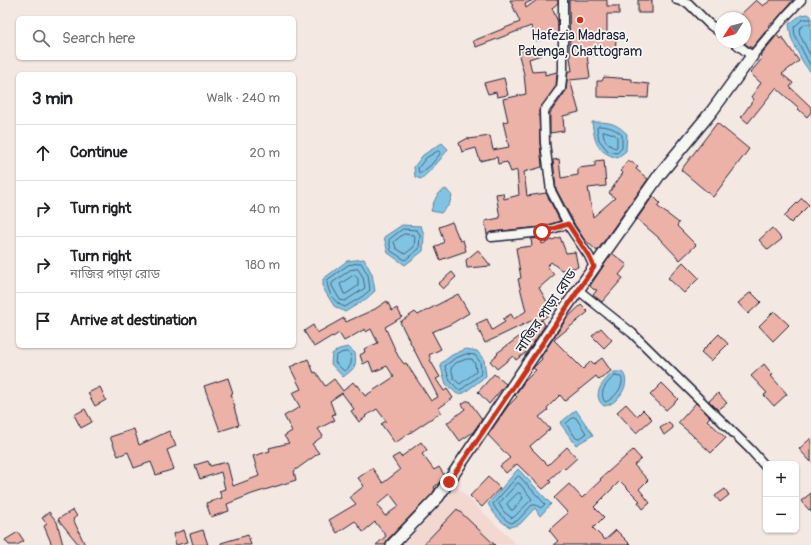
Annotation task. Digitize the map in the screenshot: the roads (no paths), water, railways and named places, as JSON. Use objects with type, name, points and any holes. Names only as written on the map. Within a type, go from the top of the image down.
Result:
[{"type":"main road","name":"নাজির পাড়া রোড","points":[[392,545],[438,497],[578,290],[660,174],[712,111],[752,56]]},
{"type":"street","points":[[563,0],[563,68],[560,88],[544,111],[545,143],[551,191],[568,224],[589,256],[594,267]]},
{"type":"street","points":[[677,0],[688,3],[715,28]]},
{"type":"street","points":[[742,48],[752,56],[801,0]]},
{"type":"street","points":[[492,237],[542,232],[568,224]]},
{"type":"street","points":[[578,290],[632,333],[763,464]]},
{"type":"water","points":[[808,14],[811,16],[811,72],[802,61],[794,45],[789,24],[801,15]]},
{"type":"water","points":[[592,122],[603,122],[615,125],[623,130],[627,134],[626,151],[617,158],[601,149],[594,136]]},
{"type":"water","points":[[442,143],[448,149],[442,157],[421,179],[415,177],[414,167],[423,155]]},
{"type":"water","points":[[446,189],[452,196],[449,205],[441,213],[431,211],[434,201],[438,195]]},
{"type":"water","points":[[402,225],[421,226],[424,235],[423,251],[405,265],[388,253],[384,237]]},
{"type":"water","points":[[364,259],[372,274],[375,291],[366,299],[345,312],[334,306],[323,288],[323,279],[347,261]]},
{"type":"water","points":[[348,347],[355,353],[356,362],[352,370],[343,377],[331,364],[332,354],[339,349]]},
{"type":"water","points":[[466,349],[477,351],[484,360],[486,376],[464,393],[457,394],[446,384],[440,364],[452,355]]},
{"type":"water","points":[[614,372],[622,372],[626,382],[625,387],[614,402],[604,406],[600,402],[598,393],[606,379]]},
{"type":"water","points":[[576,410],[593,435],[576,445],[560,423]]},
{"type":"water","points":[[518,469],[551,504],[540,516],[535,508],[520,524],[510,527],[503,523],[488,504]]},
{"type":"place","name":"Hafezia Madrasa, Patenga, Chattogram","points":[[580,20]]}]
